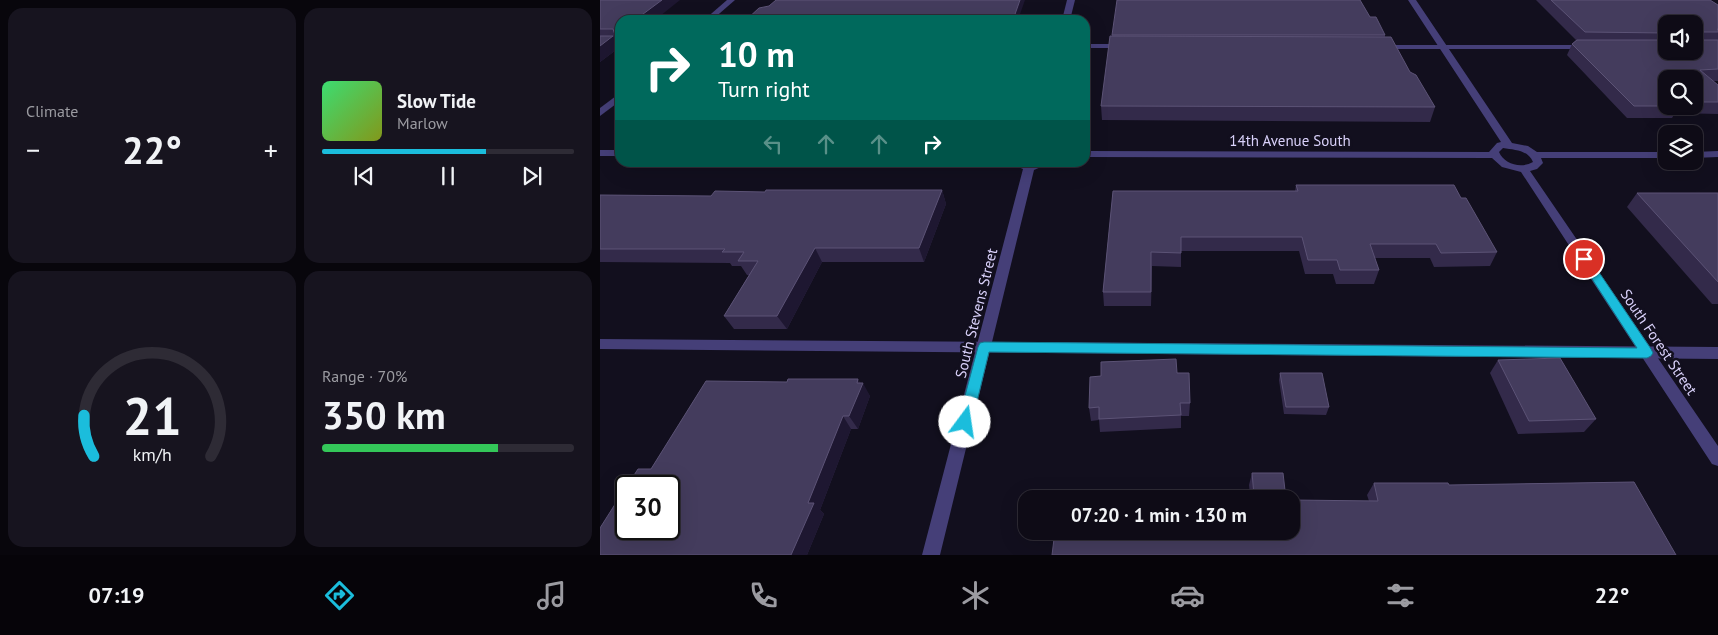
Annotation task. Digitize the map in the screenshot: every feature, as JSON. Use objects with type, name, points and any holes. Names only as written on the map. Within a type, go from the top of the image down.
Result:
[{"type":"street","points":[[714,15],[731,0]]},
{"type":"street","points":[[1067,15],[1071,0]]},
{"type":"street","points":[[1412,0],[1508,144]]},
{"type":"street","points":[[600,43],[615,43]]},
{"type":"street","points":[[1090,46],[1129,46]]},
{"type":"street","points":[[1375,47],[1599,47]]},
{"type":"street","points":[[600,113],[615,100]]},
{"type":"street","points":[[1535,155],[1538,163],[1535,166],[1524,169],[1502,163],[1495,155],[1496,148],[1508,144],[1524,148],[1535,155],[1658,155]]},
{"type":"street","points":[[600,153],[615,154]]},
{"type":"street","name":"14th Avenue South","points":[[1090,154],[1495,155]]},
{"type":"street","points":[[1703,154],[1718,154]]},
{"type":"street","name":"South Stevens Street","points":[[931,555],[1029,167]]},
{"type":"street","name":"South Forest Street","points":[[1524,169],[1718,459]]},
{"type":"street","points":[[600,344],[1718,353]]},
{"type":"building","points":[[600,0],[662,0],[642,15],[615,15],[615,35],[613,29],[600,29]]},
{"type":"building","points":[[776,0],[1020,0],[1015,15],[751,15],[759,8],[769,6]]},
{"type":"building","points":[[1117,0],[1360,0],[1370,17],[1376,17],[1385,35],[1112,35]]},
{"type":"building","points":[[1551,0],[1710,0],[1718,5],[1718,32],[1703,32],[1703,15],[1658,15],[1658,33],[1585,32]]},
{"type":"building","points":[[600,36],[613,36],[600,46]]},
{"type":"building","points":[[1110,36],[1391,37],[1410,72],[1416,75],[1435,107],[1101,106]]},
{"type":"building","points":[[1577,40],[1658,40],[1658,60],[1703,60],[1703,40],[1718,40],[1718,69],[1658,70],[1658,106],[1634,106],[1572,44]]},
{"type":"building","points":[[1703,72],[1718,85],[1718,102],[1703,102]]},
{"type":"building","points":[[1296,185],[1454,185],[1461,198],[1466,198],[1497,252],[1441,253],[1436,244],[1370,244],[1379,270],[1340,270],[1337,260],[1308,260],[1302,237],[1181,237],[1181,253],[1151,252],[1151,292],[1103,292],[1113,191],[1298,191]]},
{"type":"building","points":[[766,190],[942,190],[919,248],[815,248],[777,316],[724,316],[758,261],[738,261],[744,252],[722,252],[725,249],[600,249],[600,195],[711,196],[715,191],[765,192]]},
{"type":"building","points":[[1637,193],[1718,193],[1718,282]]},
{"type":"building","points":[[1560,358],[1596,419],[1529,421],[1498,360]]},
{"type":"building","points":[[1176,359],[1177,373],[1189,373],[1190,403],[1180,403],[1181,415],[1099,419],[1099,407],[1089,408],[1090,377],[1101,376],[1101,362]]},
{"type":"building","points":[[1280,373],[1322,373],[1329,407],[1286,407]]},
{"type":"building","points":[[788,379],[858,379],[857,383],[863,383],[849,416],[843,416],[808,503],[814,503],[791,555],[600,555],[600,528],[615,504],[615,540],[680,540],[680,475],[634,475],[638,469],[651,469],[706,381],[787,382]]},
{"type":"building","points":[[1252,473],[1283,473],[1285,490],[1254,490]]},
{"type":"building","points":[[1634,482],[1676,555],[1052,555],[1054,540],[1300,540],[1300,500],[1378,501],[1374,483],[1448,483],[1449,485]]},
{"type":"route","points":[[965,422],[984,347],[1647,353],[1584,259]]}]
